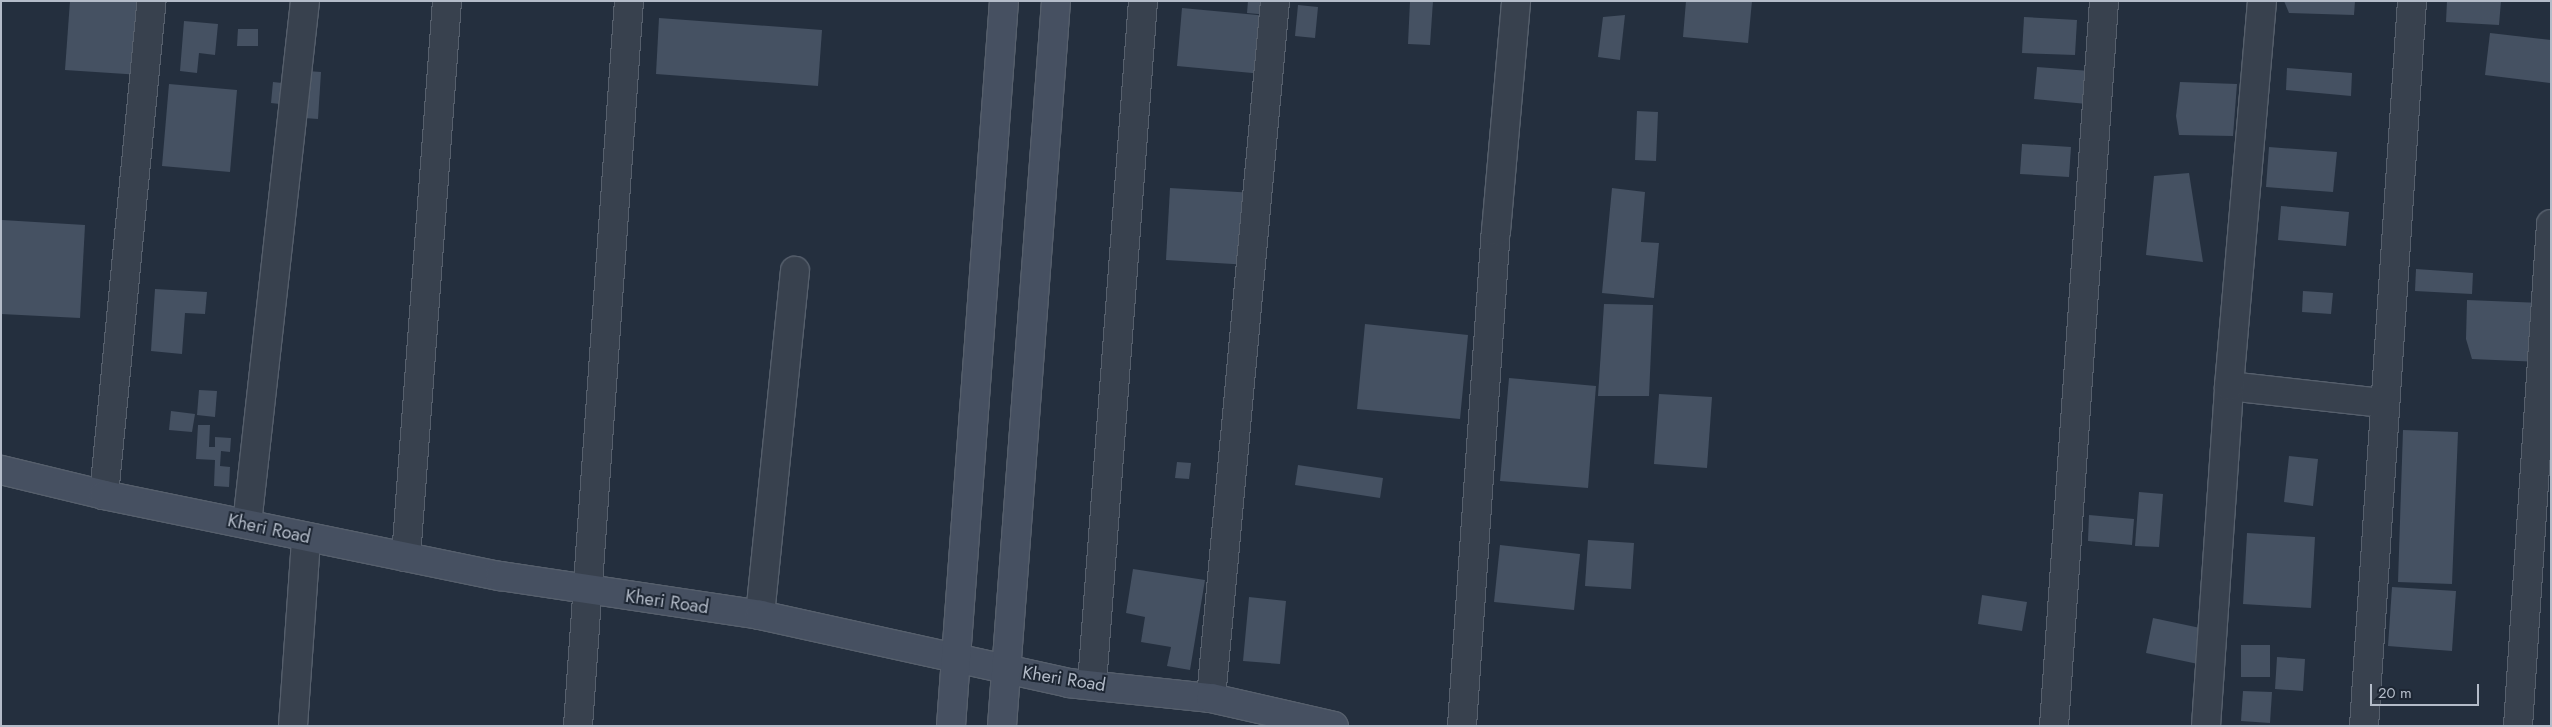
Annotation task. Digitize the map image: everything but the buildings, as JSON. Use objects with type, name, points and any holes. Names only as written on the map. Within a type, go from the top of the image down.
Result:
[{"type":"street","points":[[104,495],[152,1]]},
{"type":"street","points":[[248,524],[304,1]]},
{"type":"street","points":[[406,557],[447,1]]},
{"type":"street","points":[[578,726],[629,1]]},
{"type":"street","points":[[951,726],[958,659],[1004,1]]},
{"type":"street","points":[[1002,726],[1056,1]]},
{"type":"street","points":[[1092,684],[1143,1]]},
{"type":"street","points":[[1211,698],[1274,1]]},
{"type":"street","points":[[1462,726],[1496,231],[1516,1]]},
{"type":"street","points":[[2054,726],[2104,1]]},
{"type":"street","points":[[2206,726],[2229,386],[2262,1]]},
{"type":"street","points":[[2364,726],[2412,1]]},
{"type":"street","points":[[2518,726],[2551,224]]},
{"type":"street","points":[[760,616],[795,271]]},
{"type":"street","points":[[2229,386],[2384,403]]},
{"type":"street","name":"Kheri Road","points":[[1,470],[104,495],[248,524],[306,538],[588,590],[760,616],[1068,683],[1092,684],[1211,698],[1334,726]]},
{"type":"street","points":[[293,726],[306,538]]}]
